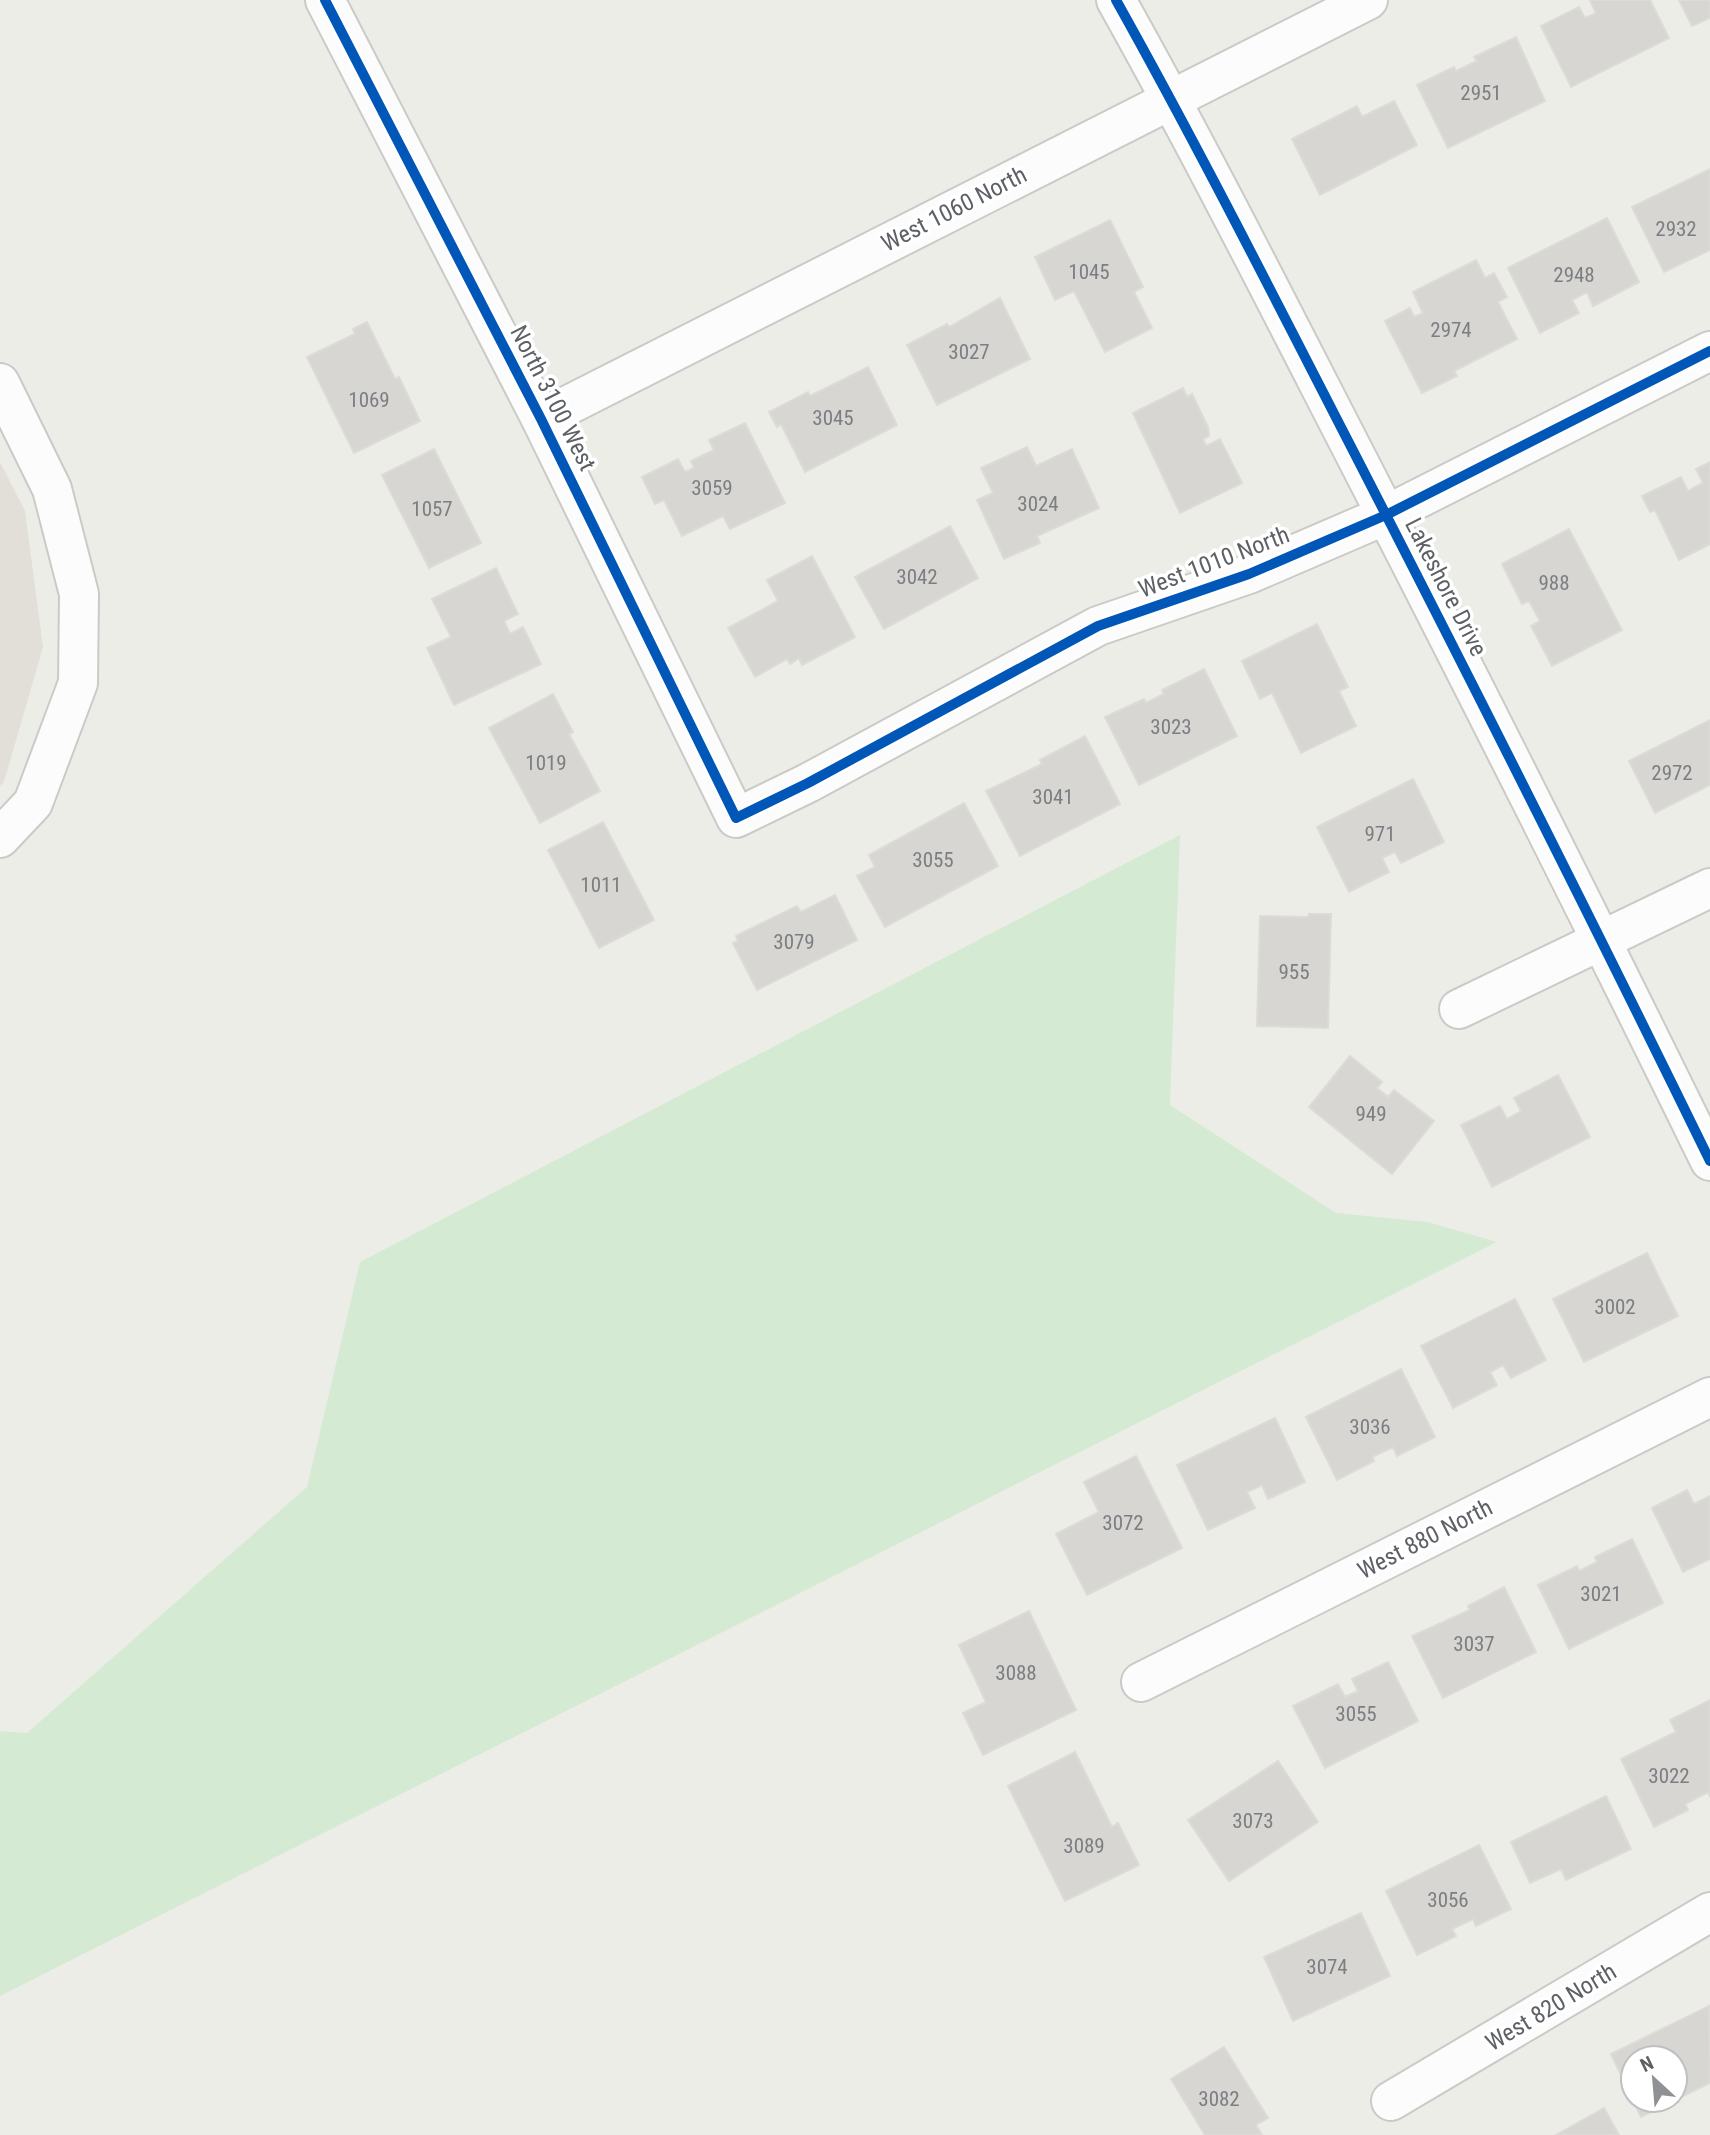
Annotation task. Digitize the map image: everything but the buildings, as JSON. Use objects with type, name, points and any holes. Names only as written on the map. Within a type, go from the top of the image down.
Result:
[{"type":"street","name":"North 3100 West","points":[[325,0],[541,419],[736,818]]},
{"type":"street","name":"Lakeshore Drive","points":[[1116,0],[1171,98],[1386,515],[1603,941],[1710,1161]]},
{"type":"street","name":"West 1060 North","points":[[541,419],[1368,0]]},
{"type":"street","name":"West 1010 North","points":[[736,818],[808,783],[1098,626],[1249,574],[1386,515],[1710,351]]},
{"type":"street","points":[[0,383],[52,489],[79,594],[78,683],[33,803],[0,838]]},
{"type":"street","points":[[1460,1009],[1710,888]]},
{"type":"street","name":"West 880 North","points":[[1141,1682],[1710,1397]]},
{"type":"street","name":"West 820 North","points":[[1391,2101],[1710,1912]]},
{"type":"shaded area","points":[[0,462],[25,511],[43,647],[4,782],[0,786]]},
{"type":"green space","points":[[1180,835],[1170,1105],[1336,1213],[1428,1222],[1497,1242],[0,1996],[0,1731],[27,1733],[307,1487],[360,1262]]},
{"type":"cycle path","points":[[325,0],[541,419],[736,818],[808,783],[1098,626],[1249,574],[1386,515],[1710,351]]},
{"type":"cycle path","points":[[1116,0],[1232,216],[1391,525],[1710,1161]]}]
